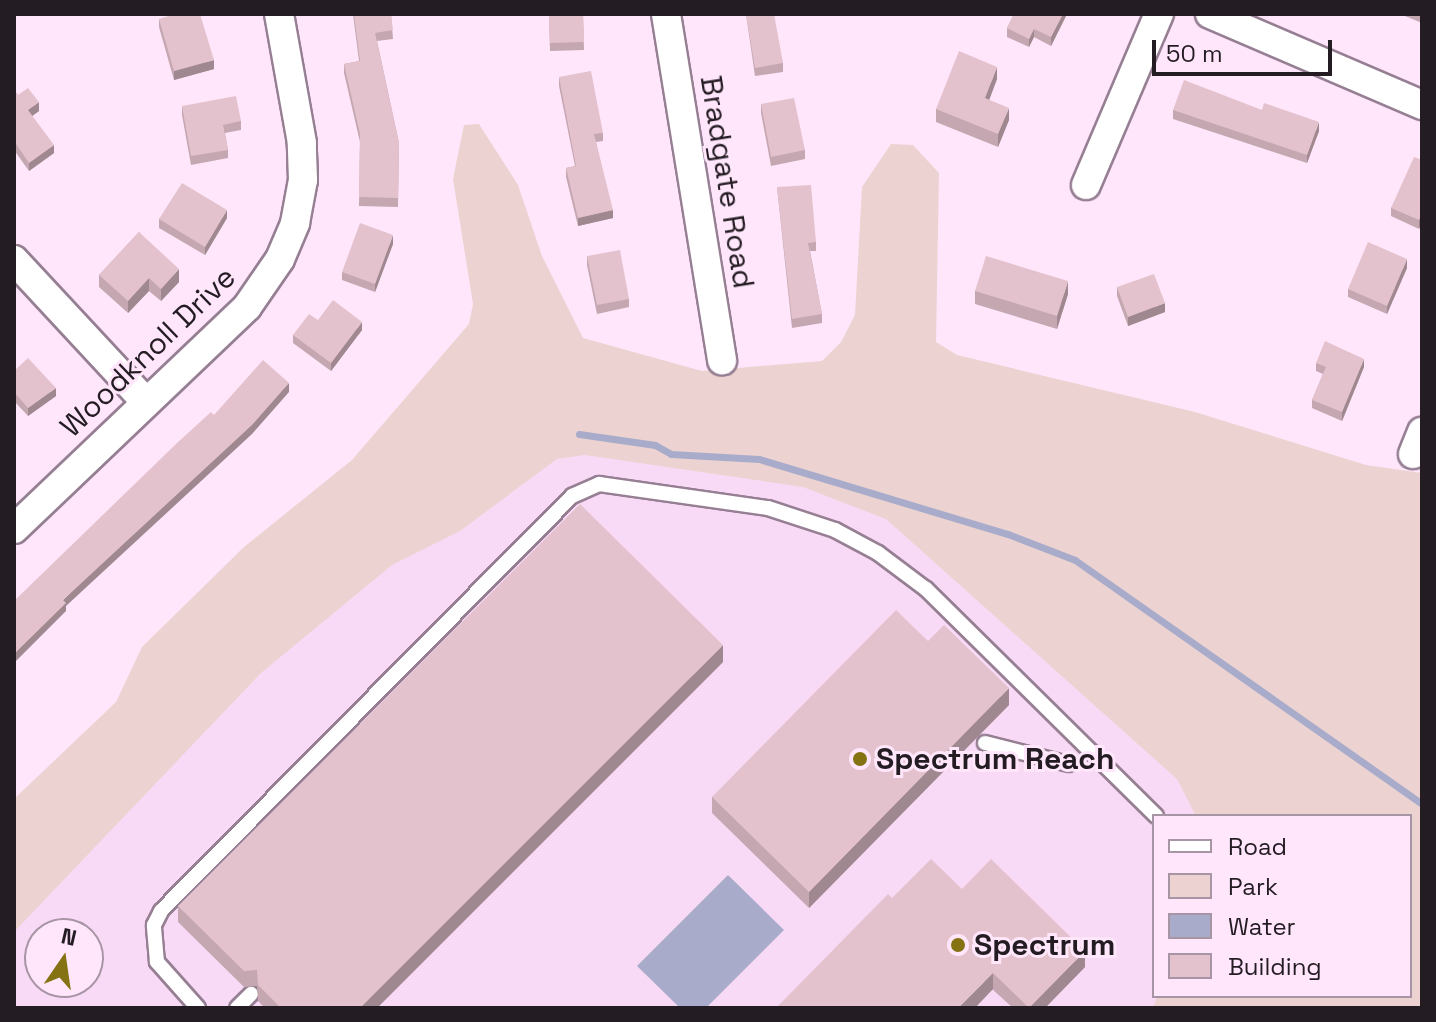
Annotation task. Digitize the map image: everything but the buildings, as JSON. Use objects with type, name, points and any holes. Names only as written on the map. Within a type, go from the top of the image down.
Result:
[{"type":"street","name":"Woodknoll Drive","points":[[14,529],[247,307],[271,277],[295,223],[303,180],[302,143],[279,14]]},
{"type":"street","name":"Bradgate Road","points":[[666,14],[722,360]]},
{"type":"street","points":[[1086,185],[1159,14]]},
{"type":"street","points":[[1210,14],[1422,105]]},
{"type":"street","points":[[14,260],[146,402]]},
{"type":"lane","points":[[198,1008],[157,962],[154,925],[161,911],[572,496],[599,484],[768,508],[835,530],[878,553],[926,589],[1154,814]]},
{"type":"lane","points":[[985,743],[1068,764]]},
{"type":"lane","points":[[237,1008],[251,994]]},
{"type":"shaded area","points":[[504,368],[1422,482],[1422,1008],[14,1008],[14,846]]},
{"type":"green space","points":[[479,124],[518,185],[542,256],[583,338],[702,371],[822,361],[841,342],[855,315],[862,187],[891,144],[913,145],[939,173],[936,342],[957,355],[1195,412],[1366,465],[1422,473],[1422,1008],[1153,1008],[1156,998],[1412,998],[1412,814],[1195,814],[1177,779],[886,519],[803,487],[585,455],[557,459],[460,531],[392,565],[261,673],[27,918],[24,918],[14,932],[14,799],[116,702],[142,647],[244,547],[352,460],[469,324],[473,304],[453,179],[464,125]]},
{"type":"water","points":[[728,875],[784,930],[706,1008],[680,1008],[637,966]]},
{"type":"waterway","points":[[579,434],[655,445],[671,454],[759,459],[1008,534],[1075,560],[1422,804]]},
{"type":"place","name":"Spectrum Reach","points":[[860,759]]},
{"type":"place","name":"Spectrum","points":[[958,945]]}]
